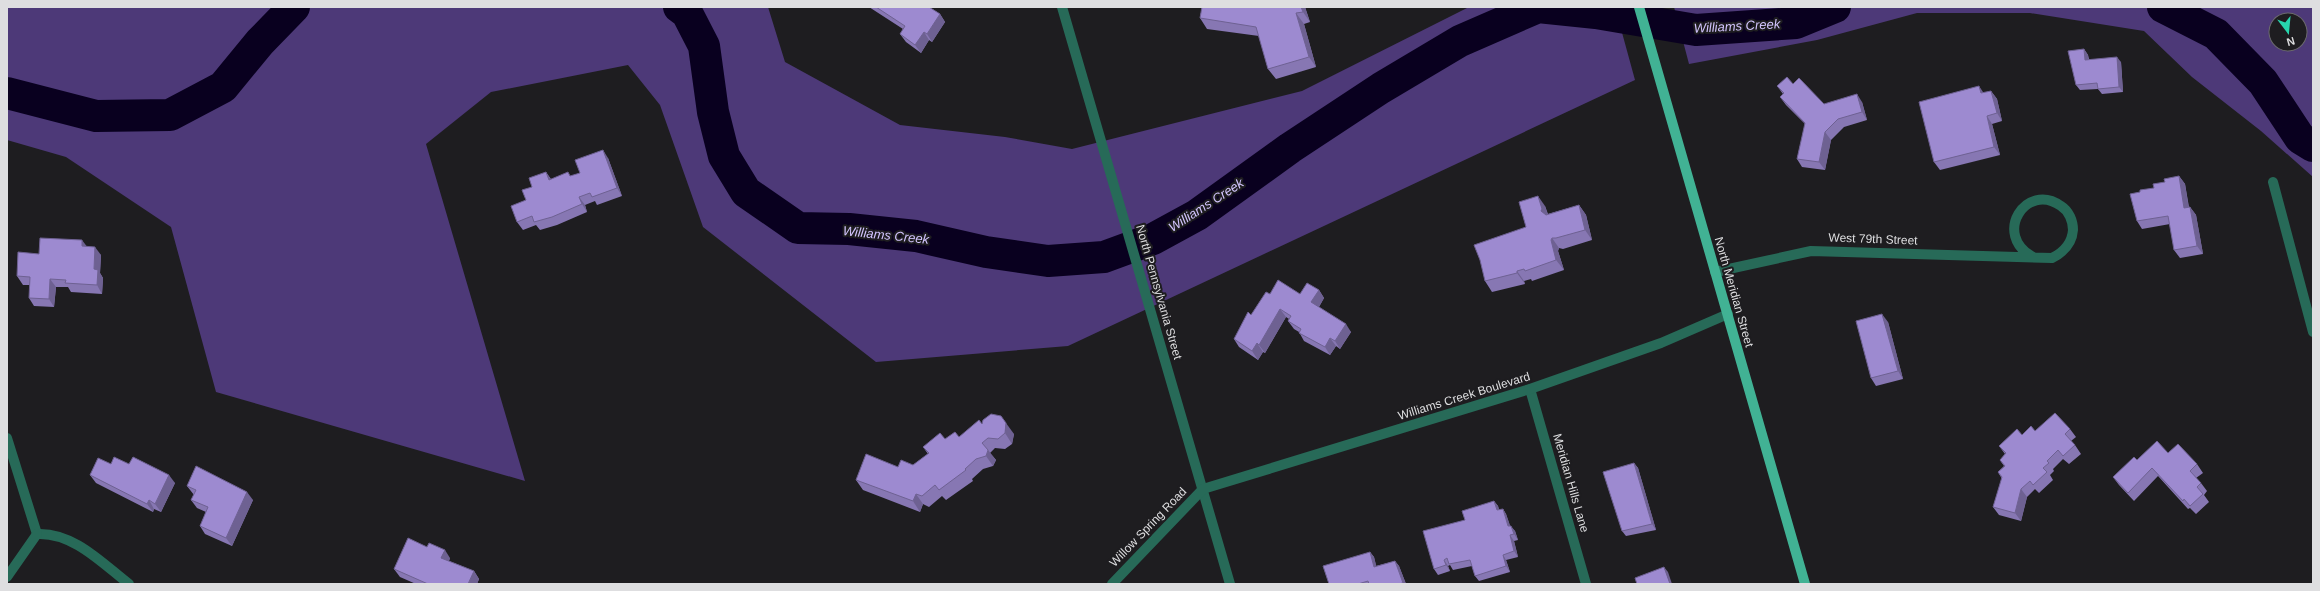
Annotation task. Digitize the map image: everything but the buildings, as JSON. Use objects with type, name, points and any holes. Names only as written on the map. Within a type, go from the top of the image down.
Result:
[{"type":"main road","name":"North Meridian Street","points":[[1639,7],[1805,584]]},
{"type":"street","name":"North Pennsylvania Street","points":[[1062,7],[1230,584]]},
{"type":"street","points":[[2273,182],[2313,332]]},
{"type":"street","name":"West 79th Street","points":[[1715,272],[1811,251],[2033,257],[2042,259],[2052,258],[2061,253],[2072,237],[2070,217],[2065,209],[2057,203],[2047,200],[2032,202],[2025,206],[2016,218],[2014,234],[2016,242],[2020,248],[2033,257]]},
{"type":"street","name":"Williams Creek Boulevard","points":[[1203,489],[1530,389],[1661,343],[1728,314]]},
{"type":"street","name":"Meridian Hills Lane","points":[[1530,389],[1586,584]]},
{"type":"street","points":[[7,438],[37,534]]},
{"type":"street","name":"Willow Spring Road","points":[[1112,584],[1203,489]]},
{"type":"street","points":[[7,577],[37,534]]},
{"type":"street","points":[[37,534],[48,534],[74,542],[129,584]]},
{"type":"shaded area","points":[[7,7],[768,7],[785,62],[900,125],[1005,137],[1072,149],[1302,91],[1469,7],[1615,7],[1635,80],[1068,346],[876,362],[703,227],[660,105],[628,65],[491,92],[426,144],[525,481],[216,392],[171,227],[66,157],[7,140]]},
{"type":"shaded area","points":[[1674,7],[2313,7],[2313,177],[2261,131],[2192,77],[2144,31],[2030,13],[1917,13],[1817,40],[1689,64]]},
{"type":"waterway","name":"Williams Creek","points":[[7,93],[96,116],[170,115],[223,87],[260,42],[294,7]]},
{"type":"waterway","name":"Williams Creek","points":[[679,7],[687,13],[704,46],[713,112],[724,156],[746,192],[798,228],[849,229],[916,236],[986,252],[1048,261],[1104,257],[1153,239],[1197,215],[1290,148],[1381,88],[1460,41],[1538,7],[1596,13],[1696,30],[1796,23],[1835,7]]},
{"type":"waterway","name":"Williams Creek","points":[[2163,7],[2216,34],[2263,82],[2300,138],[2313,146]]}]
